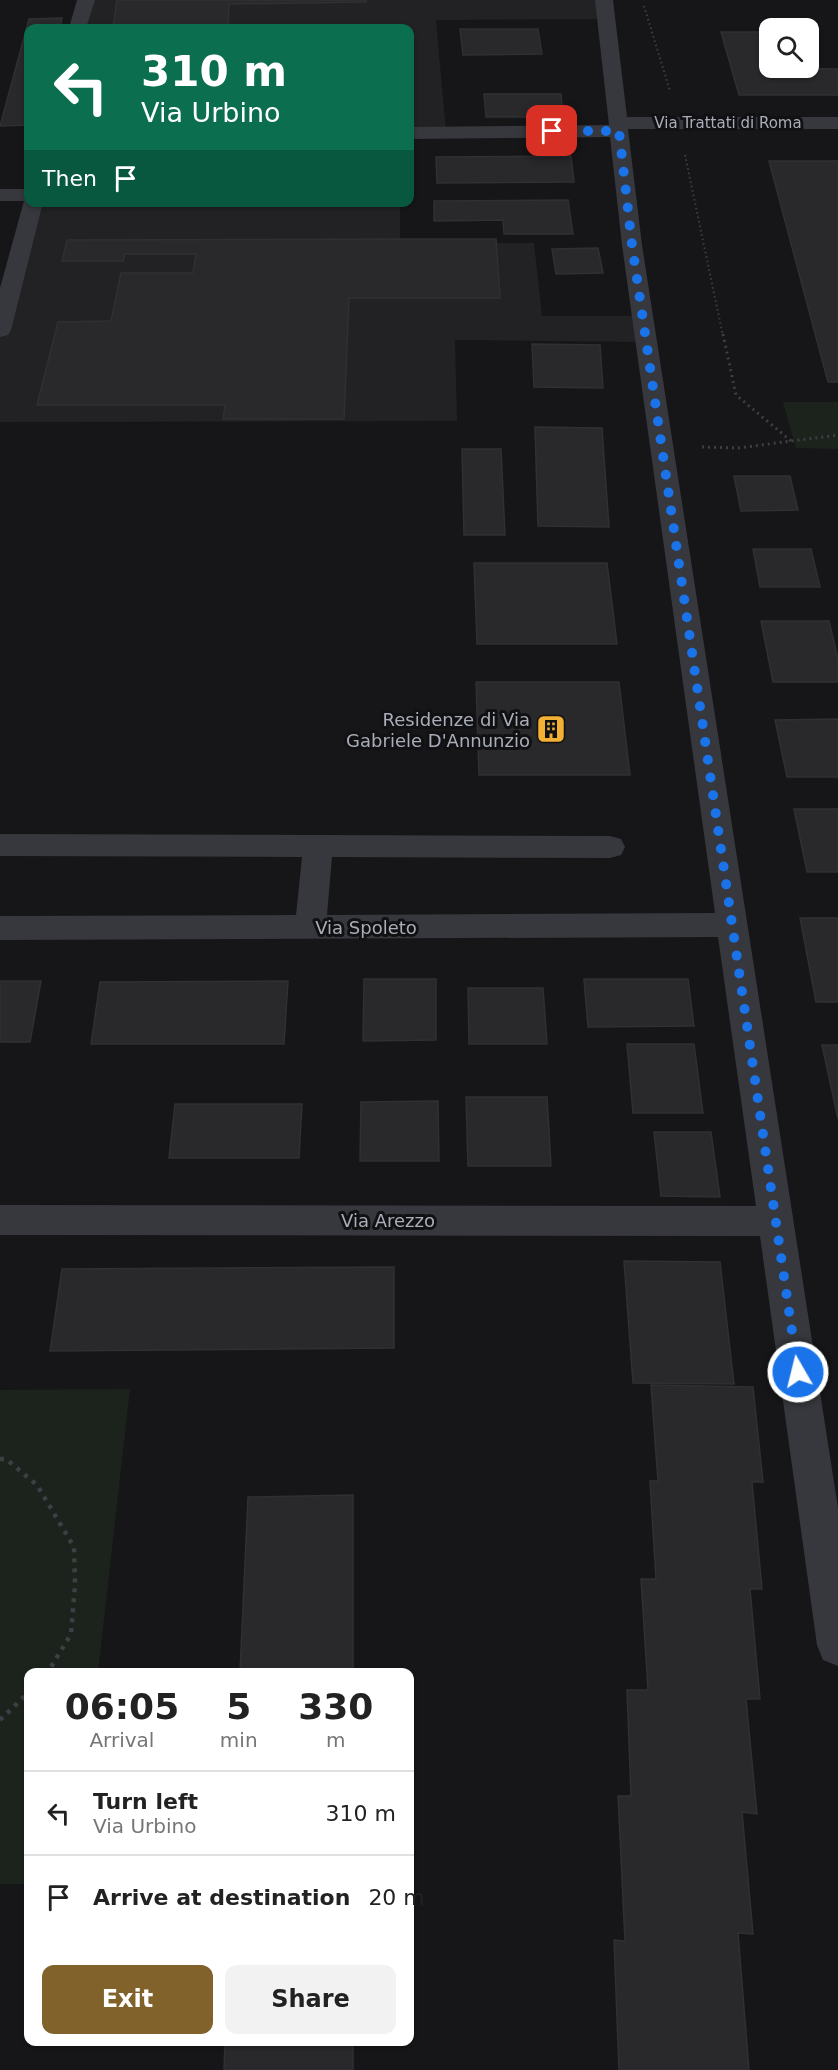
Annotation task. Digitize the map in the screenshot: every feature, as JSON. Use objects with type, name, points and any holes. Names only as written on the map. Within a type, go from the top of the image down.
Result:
[{"type":"street","points":[[79,24],[86,0]]},
{"type":"street","points":[[604,0],[632,245],[838,1645]]},
{"type":"street","name":"Via Trattati di Roma","points":[[414,133],[692,123],[838,123]]},
{"type":"street","points":[[0,195],[24,195]]},
{"type":"street","points":[[0,330],[32,207]]},
{"type":"street","points":[[0,845],[610,847]]},
{"type":"street","points":[[310,927],[318,846]]},
{"type":"street","name":"Via Spoleto","points":[[0,928],[731,925]]},
{"type":"street","name":"Via Arezzo","points":[[0,1220],[775,1221]]},
{"type":"path","points":[[642,0],[675,109],[690,119],[692,123],[693,128],[683,143],[736,395],[792,441]]},
{"type":"path","points":[[663,447],[738,448],[838,435]]},
{"type":"path","points":[[0,1459],[6,1459],[37,1485],[74,1546],[75,1585],[71,1634],[50,1668]]},
{"type":"path","points":[[0,1720],[24,1697]]},
{"type":"shaded area","points":[[86,0],[604,0],[607,19],[436,20],[446,132],[414,133],[414,24],[79,24]]},
{"type":"shaded area","points":[[32,207],[400,207],[400,239],[496,239],[497,243],[534,243],[542,316],[643,316],[647,342],[455,340],[457,421],[0,422],[0,330]]},
{"type":"shaded area","points":[[783,402],[838,402],[838,449],[796,448]]},
{"type":"shaded area","points":[[130,1389],[98,1668],[24,1668],[24,1884],[0,1884],[0,1390]]},
{"type":"building","points":[[117,0],[366,0],[366,2],[229,4],[228,24],[114,24]]},
{"type":"building","points":[[62,18],[61,24],[28,24],[29,19]]},
{"type":"building","points":[[460,29],[538,29],[542,54],[463,55]]},
{"type":"building","points":[[721,32],[759,32],[759,78],[819,78],[819,69],[838,69],[838,95],[739,95]]},
{"type":"building","points":[[24,37],[24,125],[0,126]]},
{"type":"building","points":[[484,94],[561,94],[562,106],[555,106],[556,117],[486,117]]},
{"type":"building","points":[[571,156],[574,182],[437,183],[436,157]]},
{"type":"building","points":[[769,161],[838,161],[838,382],[828,382]]},
{"type":"building","points":[[568,200],[573,234],[504,234],[503,220],[434,221],[434,201]]},
{"type":"building","points":[[496,239],[500,298],[349,298],[344,419],[223,419],[225,405],[37,405],[58,322],[111,321],[121,273],[193,273],[196,254],[125,254],[123,261],[62,261],[67,240]]},
{"type":"building","points":[[598,248],[603,273],[556,274],[552,249]]},
{"type":"building","points":[[532,344],[600,345],[603,388],[534,387]]},
{"type":"building","points":[[535,427],[602,428],[609,527],[538,526]]},
{"type":"building","points":[[462,449],[501,449],[505,535],[464,535]]},
{"type":"building","points":[[734,476],[790,476],[798,510],[741,511]]},
{"type":"building","points":[[753,549],[811,549],[820,587],[760,587]]},
{"type":"building","points":[[474,563],[607,563],[617,644],[477,644]]},
{"type":"building","points":[[761,621],[829,621],[838,659],[838,682],[773,682]]},
{"type":"building","name":"Residenze di Via Gabriele D'Annunzio","points":[[476,682],[619,682],[630,775],[479,775]]},
{"type":"building","points":[[838,719],[838,777],[787,777],[775,720]]},
{"type":"building","points":[[794,809],[838,809],[838,872],[807,872]]},
{"type":"building","points":[[800,918],[838,918],[838,1002],[816,1002]]},
{"type":"building","points":[[364,979],[436,979],[436,1040],[363,1041]]},
{"type":"building","points":[[584,979],[688,979],[694,1026],[588,1027]]},
{"type":"building","points":[[0,981],[41,981],[30,1042],[0,1042]]},
{"type":"building","points":[[288,981],[284,1044],[91,1044],[100,982]]},
{"type":"building","points":[[468,988],[543,988],[547,1044],[469,1044]]},
{"type":"building","points":[[627,1044],[694,1044],[703,1113],[633,1113]]},
{"type":"building","points":[[822,1045],[838,1045],[838,1119]]},
{"type":"building","points":[[466,1097],[547,1097],[551,1166],[468,1166]]},
{"type":"building","points":[[438,1101],[439,1161],[360,1161],[361,1102]]},
{"type":"building","points":[[175,1104],[302,1104],[299,1158],[169,1158]]},
{"type":"building","points":[[654,1132],[711,1132],[720,1197],[661,1196]]},
{"type":"building","points":[[624,1261],[720,1262],[734,1384],[633,1383]]},
{"type":"building","points":[[394,1267],[394,1348],[50,1351],[62,1269]]},
{"type":"building","points":[[651,1385],[753,1387],[763,1482],[752,1482],[762,1589],[750,1589],[760,1699],[746,1699],[757,1814],[742,1812],[753,1934],[738,1933],[749,2070],[619,2070],[614,1940],[625,1941],[618,1796],[631,1796],[627,1690],[648,1690],[641,1579],[656,1579],[650,1481],[658,1481]]},
{"type":"building","points":[[353,1495],[353,1668],[240,1668],[248,1497]]},
{"type":"building","points":[[225,2046],[353,2046],[353,2070],[224,2070]]},
{"type":"place","name":"Residenze di Via Gabriele D'Annunzio","points":[[551,729]]},
{"type":"route","points":[[552,131],[619,131],[632,245],[798,1372]]}]
